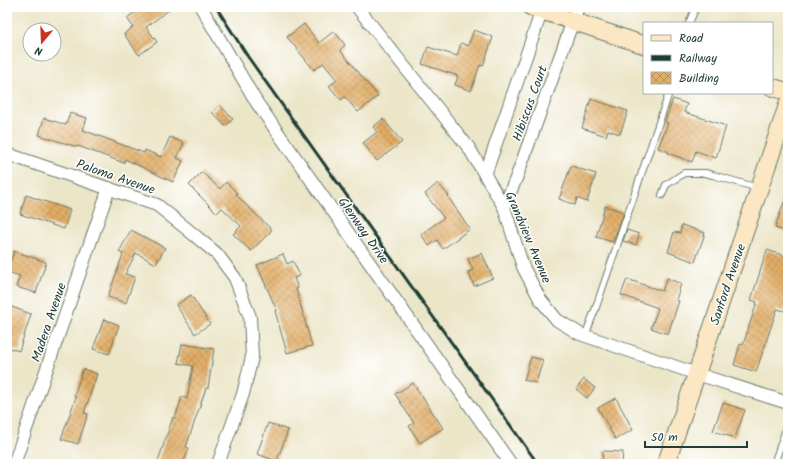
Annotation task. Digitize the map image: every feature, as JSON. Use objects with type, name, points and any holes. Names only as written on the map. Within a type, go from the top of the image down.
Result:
[{"type":"main road","points":[[539,8],[575,14],[643,45]]},
{"type":"main road","points":[[773,87],[788,92]]},
{"type":"main road","name":"Sanford Avenue","points":[[666,464],[788,104]]},
{"type":"street","name":"Glenway Drive","points":[[201,7],[257,103],[511,464]]},
{"type":"street","name":"Grandview Avenue","points":[[357,7],[469,148],[504,207],[523,267],[540,299],[557,320],[585,336],[788,403]]},
{"type":"street","name":"Hibiscus Court","points":[[485,175],[539,8]]},
{"type":"street","name":"Hibiscus Court","points":[[504,207],[517,176],[575,14]]},
{"type":"street","name":"Paloma Avenue","points":[[7,154],[157,205],[218,254],[235,278],[250,317],[252,357],[243,394],[218,464]]},
{"type":"street","name":"Madera Avenue","points":[[14,464],[109,188]]},
{"type":"lane","points":[[690,22],[696,7]]},
{"type":"lane","points":[[585,336],[669,94]]},
{"type":"lane","points":[[662,195],[666,185],[684,173],[705,173],[759,189]]},
{"type":"lane","points":[[774,464],[788,423]]},
{"type":"building","points":[[142,7],[173,7],[146,27],[157,42],[139,55],[124,34],[133,27],[127,18]]},
{"type":"building","points":[[304,24],[319,43],[334,31],[345,45],[340,50],[378,96],[358,112],[345,97],[341,100],[329,86],[337,80],[323,63],[314,70],[287,37]]},
{"type":"building","points":[[474,30],[493,37],[483,66],[480,65],[471,91],[455,85],[458,76],[422,64],[428,47],[457,56],[461,43],[468,46]]},
{"type":"building","points":[[591,99],[628,111],[620,134],[608,130],[606,136],[582,128]]},
{"type":"building","points":[[673,99],[687,104],[684,112],[726,126],[716,158],[696,151],[692,162],[658,148],[668,123],[665,122]]},
{"type":"building","points":[[220,105],[233,119],[225,126],[212,112]]},
{"type":"building","points":[[70,113],[87,118],[83,130],[144,153],[145,150],[161,157],[170,137],[184,143],[177,158],[183,161],[173,182],[125,159],[124,163],[78,146],[77,147],[39,135],[44,118],[66,125]]},
{"type":"building","points":[[383,119],[402,142],[377,161],[363,143],[377,132],[373,127]]},
{"type":"building","points":[[571,166],[596,174],[587,202],[577,198],[575,205],[559,199]]},
{"type":"building","points":[[202,172],[220,189],[226,182],[237,193],[236,195],[272,230],[251,251],[233,234],[241,226],[222,208],[217,213],[189,185]]},
{"type":"building","points":[[438,183],[449,196],[448,197],[470,229],[443,249],[437,240],[429,246],[421,234],[444,218],[425,194]]},
{"type":"building","points":[[26,195],[70,210],[64,229],[20,214]]},
{"type":"building","points":[[786,196],[788,196],[788,232],[775,228]]},
{"type":"building","points":[[605,206],[624,212],[613,242],[596,237]]},
{"type":"building","points":[[682,225],[705,233],[695,262],[668,252],[674,232],[680,233]]},
{"type":"building","points":[[131,230],[165,248],[156,264],[136,253],[125,274],[135,277],[126,303],[108,297],[123,254],[119,252]]},
{"type":"building","points":[[627,230],[639,234],[636,245],[623,241]]},
{"type":"building","points":[[767,250],[788,257],[788,301],[785,311],[777,309],[756,372],[734,365],[740,344],[743,345],[757,302],[751,300]]},
{"type":"building","points":[[14,251],[46,262],[36,293],[16,287],[20,276],[7,272]]},
{"type":"building","points":[[482,253],[493,278],[474,286],[468,272],[473,270],[468,259]]},
{"type":"building","points":[[283,254],[287,264],[293,261],[300,276],[294,278],[298,288],[296,289],[312,346],[287,353],[275,311],[277,311],[257,265]]},
{"type":"building","points":[[667,278],[681,284],[676,300],[679,301],[668,334],[651,328],[658,308],[621,295],[627,279],[662,291]]},
{"type":"building","points":[[191,295],[210,324],[195,334],[176,305]]},
{"type":"building","points":[[9,306],[31,314],[19,351],[7,347],[7,313]]},
{"type":"building","points":[[104,319],[119,325],[109,354],[93,349]]},
{"type":"building","points":[[182,344],[214,349],[208,388],[206,388],[186,447],[189,448],[183,464],[157,464],[173,417],[175,418],[182,397],[187,399],[193,366],[178,363]]},
{"type":"building","points":[[531,357],[543,360],[536,383],[524,380]]},
{"type":"building","points":[[83,369],[97,374],[84,413],[88,414],[78,444],[61,439],[76,397],[74,396]]},
{"type":"building","points":[[584,379],[595,388],[587,398],[576,389]]},
{"type":"building","points":[[413,383],[443,428],[420,443],[409,426],[414,423],[395,394]]},
{"type":"building","points":[[616,398],[633,430],[615,439],[598,408]]},
{"type":"building","points":[[723,403],[745,410],[735,438],[713,431]]},
{"type":"building","points":[[268,423],[288,430],[277,461],[257,454]]},
{"type":"building","points":[[603,451],[623,452],[622,464],[602,464]]},
{"type":"railway","points":[[216,7],[248,57],[538,464]]}]
